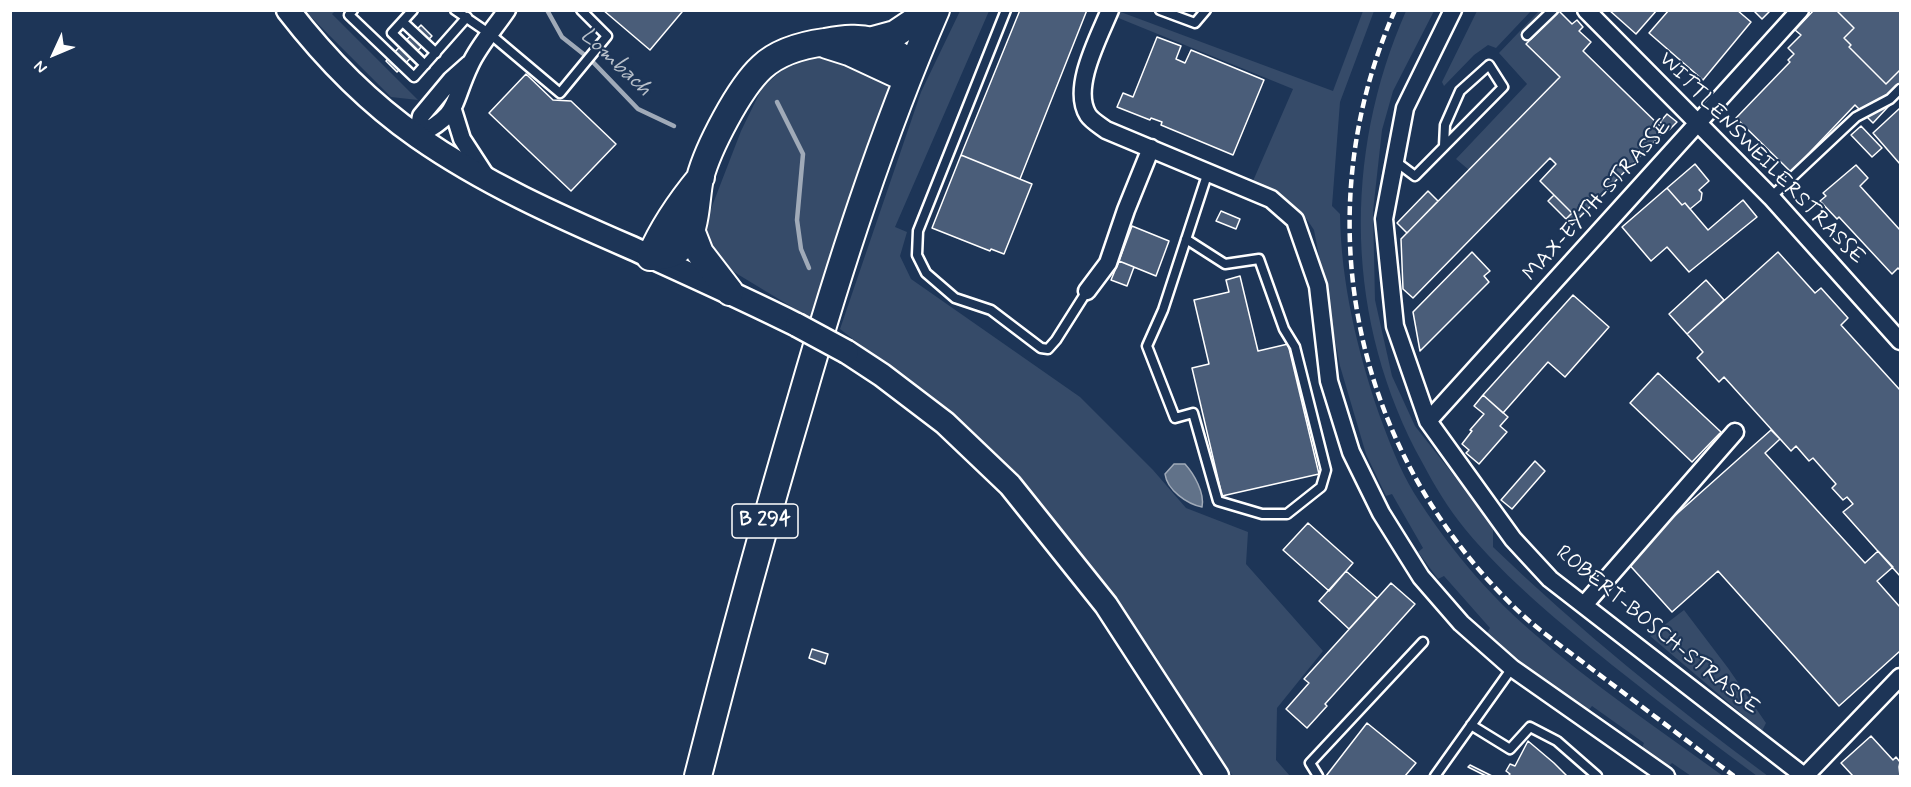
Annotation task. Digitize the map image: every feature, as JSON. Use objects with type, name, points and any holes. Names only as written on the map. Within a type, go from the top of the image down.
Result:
[{"type":"main road","points":[[701,177],[680,202],[650,256],[668,255],[681,248],[691,230],[701,177],[720,130],[739,95],[762,67],[791,50],[848,39],[873,40],[895,34],[931,10]]},
{"type":"main road","name":"B 294","points":[[698,777],[769,508],[836,279],[909,73],[936,10]]},
{"type":"main road","points":[[873,40],[890,48],[909,73]]},
{"type":"main road","points":[[821,43],[909,73]]},
{"type":"main road","points":[[691,230],[700,253],[730,292]]},
{"type":"street","points":[[288,10],[313,43],[347,78],[417,136],[490,182],[553,214],[730,292],[797,325],[847,352],[945,423],[1010,485],[1106,605],[1217,777]]},
{"type":"street","points":[[417,136],[439,125],[453,110],[471,63],[507,10]]},
{"type":"street","points":[[1110,10],[1085,75],[1082,98],[1088,116],[1106,130],[1270,199],[1295,220],[1318,286],[1329,381],[1351,452],[1381,513],[1421,577],[1461,623],[1512,668],[1666,777]]},
{"type":"street","name":"ROBERT-BOSCH-STRASSE","points":[[1453,10],[1405,108],[1384,219],[1395,326],[1428,421],[1513,539],[1550,579],[1805,777]]},
{"type":"street","name":"WITTLENSWEILERSTRASSE","points":[[1586,10],[1771,197],[1900,340]]},
{"type":"street","name":"MAX-EYTH-STRASSE","points":[[1428,421],[1552,277],[1700,123],[1800,10]]},
{"type":"street","points":[[417,136],[421,116],[451,80],[471,63]]},
{"type":"street","points":[[453,110],[462,139],[490,182]]},
{"type":"street","points":[[1087,291],[1108,263],[1151,148]]},
{"type":"street","points":[[1584,605],[1735,432]]},
{"type":"street","points":[[1805,777],[1900,677]]},
{"type":"lane","points":[[353,10],[349,15],[414,77],[467,17]]},
{"type":"lane","points":[[380,45],[413,10]]},
{"type":"lane","points":[[455,10],[490,34],[560,93],[607,36],[581,10]]},
{"type":"lane","points":[[1006,10],[918,231],[917,255],[926,273],[955,298],[991,310],[1041,348],[1048,349],[1056,340],[1087,291]]},
{"type":"lane","points":[[1160,10],[1195,23],[1206,10]]},
{"type":"lane","points":[[1527,35],[1553,10]]},
{"type":"lane","points":[[403,22],[436,53]]},
{"type":"lane","points":[[392,33],[425,65]]},
{"type":"lane","points":[[1395,161],[1415,176],[1503,87],[1489,65],[1460,91],[1445,125],[1444,146]]},
{"type":"lane","points":[[1771,197],[1856,117],[1890,99],[1900,89]]},
{"type":"lane","points":[[1186,239],[1225,264],[1259,259],[1284,329],[1295,347],[1326,470],[1321,487],[1287,514],[1262,514],[1218,501],[1193,413],[1175,418],[1147,346],[1162,310],[1208,172]]},
{"type":"lane","points":[[1318,777],[1310,764],[1423,642]]},
{"type":"lane","points":[[1435,777],[1512,668]]},
{"type":"lane","points":[[1471,725],[1510,749],[1530,727],[1557,741],[1597,777]]},
{"type":"lane","points":[[1440,777],[1445,764]]},
{"type":"shaded area","points":[[305,11],[335,11],[332,14],[418,100],[391,97]]},
{"type":"shaded area","points":[[960,11],[989,11],[895,227],[907,232],[900,256],[911,279],[1080,397],[1153,470],[1186,508],[1248,532],[1246,564],[1323,651],[1277,708],[1276,760],[1290,776],[1233,776],[1212,748],[1155,655],[1082,558],[909,383],[840,329],[921,92]]},
{"type":"shaded area","points":[[1118,11],[1333,91],[1363,11],[1374,11],[1340,102],[1332,206],[1340,214],[1343,265],[1357,340],[1379,414],[1399,464],[1414,493],[1439,531],[1483,584],[1514,616],[1601,688],[1723,776],[1691,776],[1672,763],[1668,767],[1642,748],[1644,743],[1592,706],[1588,711],[1521,662],[1487,633],[1490,628],[1444,576],[1438,579],[1418,552],[1423,548],[1392,494],[1386,496],[1366,454],[1340,366],[1314,230],[1294,206],[1253,181],[1293,89],[1116,17]]},
{"type":"shaded area","points":[[1406,11],[1434,11],[1393,91],[1382,130],[1373,211],[1375,300],[1392,376],[1415,426],[1478,506],[1493,529],[1493,547],[1627,666],[1768,776],[1757,776],[1702,735],[1612,665],[1517,584],[1465,529],[1422,462],[1397,408],[1378,353],[1366,296],[1361,238],[1363,181],[1371,123],[1385,66]]},
{"type":"shaded area","points":[[1477,11],[1531,11],[1496,48],[1488,45],[1474,55],[1444,86],[1442,82]]},
{"type":"shaded area","points":[[1539,11],[1543,11],[1520,36],[1560,77],[1469,170],[1456,159],[1527,84],[1499,53]]},
{"type":"shaded area","points":[[819,56],[837,57],[881,74],[892,96],[814,317],[810,318],[734,272],[707,246],[704,227],[741,131],[762,88],[783,69]]},
{"type":"shaded area","points":[[1174,464],[1185,464],[1192,473],[1200,490],[1202,507],[1184,499],[1170,485],[1165,474]]},
{"type":"shaded area","points":[[1684,610],[1766,723],[1762,731],[1650,636]]},
{"type":"building","points":[[603,10],[680,10],[682,12],[650,50]]},
{"type":"building","points":[[1020,10],[1087,10],[1020,179],[961,155]]},
{"type":"building","points":[[1609,10],[1657,10],[1636,34]]},
{"type":"building","points":[[1669,10],[1737,10],[1751,22],[1703,80],[1649,33]]},
{"type":"building","points":[[1753,10],[1771,10],[1762,19]]},
{"type":"building","points":[[1814,10],[1836,10],[1854,28],[1844,38],[1851,45],[1849,47],[1886,84],[1900,70],[1900,94],[1873,123],[1855,105],[1791,172],[1736,118],[1790,62],[1788,60],[1794,54],[1788,48],[1801,35],[1795,30]]},
{"type":"building","points":[[1836,10],[1900,10],[1900,70],[1886,84],[1849,47],[1851,45],[1844,38],[1854,28]]},
{"type":"building","points":[[1559,11],[1572,24],[1577,20],[1583,27],[1579,31],[1591,42],[1583,51],[1665,131],[1572,225],[1566,219],[1572,213],[1540,181],[1556,164],[1550,158],[1413,298],[1403,289],[1401,239],[1560,77],[1526,44]]},
{"type":"building","points":[[421,25],[432,36],[397,72],[386,61]]},
{"type":"building","points":[[1157,37],[1181,46],[1176,59],[1185,63],[1191,50],[1264,80],[1233,155],[1161,125],[1162,122],[1151,118],[1150,120],[1117,107],[1123,93],[1133,97]]},
{"type":"building","points":[[526,74],[553,100],[571,101],[616,144],[571,191],[489,113]]},
{"type":"building","points":[[1900,108],[1900,164],[1873,133]]},
{"type":"building","points":[[1667,114],[1677,122],[1669,130],[1660,122]]},
{"type":"building","points":[[1861,126],[1882,148],[1872,157],[1851,135]]},
{"type":"building","points":[[961,155],[1032,184],[1004,254],[991,249],[990,251],[932,228]]},
{"type":"building","points":[[1695,164],[1709,181],[1699,190],[1702,193],[1701,200],[1690,209],[1685,203],[1682,205],[1667,188]]},
{"type":"building","points":[[1856,165],[1868,178],[1860,186],[1900,230],[1900,270],[1898,268],[1892,274],[1839,217],[1837,219],[1820,201],[1826,196],[1823,193]]},
{"type":"building","points":[[1667,188],[1682,205],[1685,203],[1708,230],[1743,200],[1757,217],[1689,272],[1667,247],[1651,261],[1622,227]]},
{"type":"building","points":[[1428,191],[1438,201],[1407,233],[1397,223]]},
{"type":"building","points":[[1554,195],[1572,213],[1566,219],[1548,201]]},
{"type":"building","points":[[1221,211],[1240,219],[1236,229],[1216,221]]},
{"type":"building","points":[[1132,226],[1169,241],[1156,276],[1119,261]]},
{"type":"building","points":[[1472,252],[1490,271],[1484,276],[1489,282],[1420,351],[1413,312]]},
{"type":"building","points":[[1778,252],[1815,293],[1821,288],[1848,318],[1841,325],[1900,390],[1900,576],[1843,512],[1853,504],[1847,497],[1843,500],[1832,488],[1836,484],[1813,458],[1809,461],[1796,446],[1791,451],[1724,377],[1719,382],[1697,358],[1703,352],[1687,334]]},
{"type":"building","points":[[1119,261],[1134,267],[1127,286],[1111,280]]},
{"type":"building","points":[[1240,276],[1258,351],[1288,344],[1319,474],[1222,496],[1192,368],[1209,364],[1194,300],[1229,292],[1226,280]]},
{"type":"building","points":[[1706,280],[1724,300],[1687,334],[1669,314]]},
{"type":"building","points":[[1573,295],[1609,327],[1565,377],[1548,362],[1503,413],[1483,395]]},
{"type":"building","points":[[1658,373],[1721,432],[1692,462],[1630,403]]},
{"type":"building","points":[[1483,395],[1508,417],[1500,426],[1507,432],[1479,464],[1466,453],[1469,450],[1462,444],[1472,431],[1470,430],[1484,414],[1474,406]]},
{"type":"building","points":[[1771,430],[1780,439],[1765,453],[1865,563],[1878,551],[1893,567],[1877,581],[1900,607],[1900,651],[1839,706],[1718,571],[1672,612],[1625,560]]},
{"type":"building","points":[[1535,461],[1545,471],[1512,509],[1501,500]]},
{"type":"building","points":[[1308,523],[1353,563],[1329,591],[1283,550]]},
{"type":"building","points":[[1346,571],[1377,598],[1349,629],[1319,601]]},
{"type":"building","points":[[1391,583],[1415,604],[1325,704],[1327,706],[1307,728],[1286,709],[1309,683],[1304,679]]},
{"type":"building","points":[[812,649],[828,654],[825,664],[809,658]]},
{"type":"building","points":[[1367,723],[1416,763],[1405,776],[1326,776]]},
{"type":"building","points":[[1871,736],[1893,760],[1896,757],[1900,762],[1900,776],[1853,776],[1841,763]]},
{"type":"building","points":[[1528,741],[1567,776],[1508,776],[1510,774],[1506,771],[1510,764],[1515,766]]},
{"type":"building","points":[[1470,765],[1492,776],[1486,776],[1468,767]]},
{"type":"waterway","name":"Lombach","points":[[547,10],[562,37],[591,60],[638,109],[674,126]]},
{"type":"waterway","name":"Lombach","points":[[777,102],[803,154],[797,220],[801,249],[809,268]]},
{"type":"railway","points":[[1395,10],[1367,88],[1353,168],[1350,248],[1360,326],[1381,403],[1414,476],[1458,544],[1513,606],[1554,641],[1734,776]]}]
